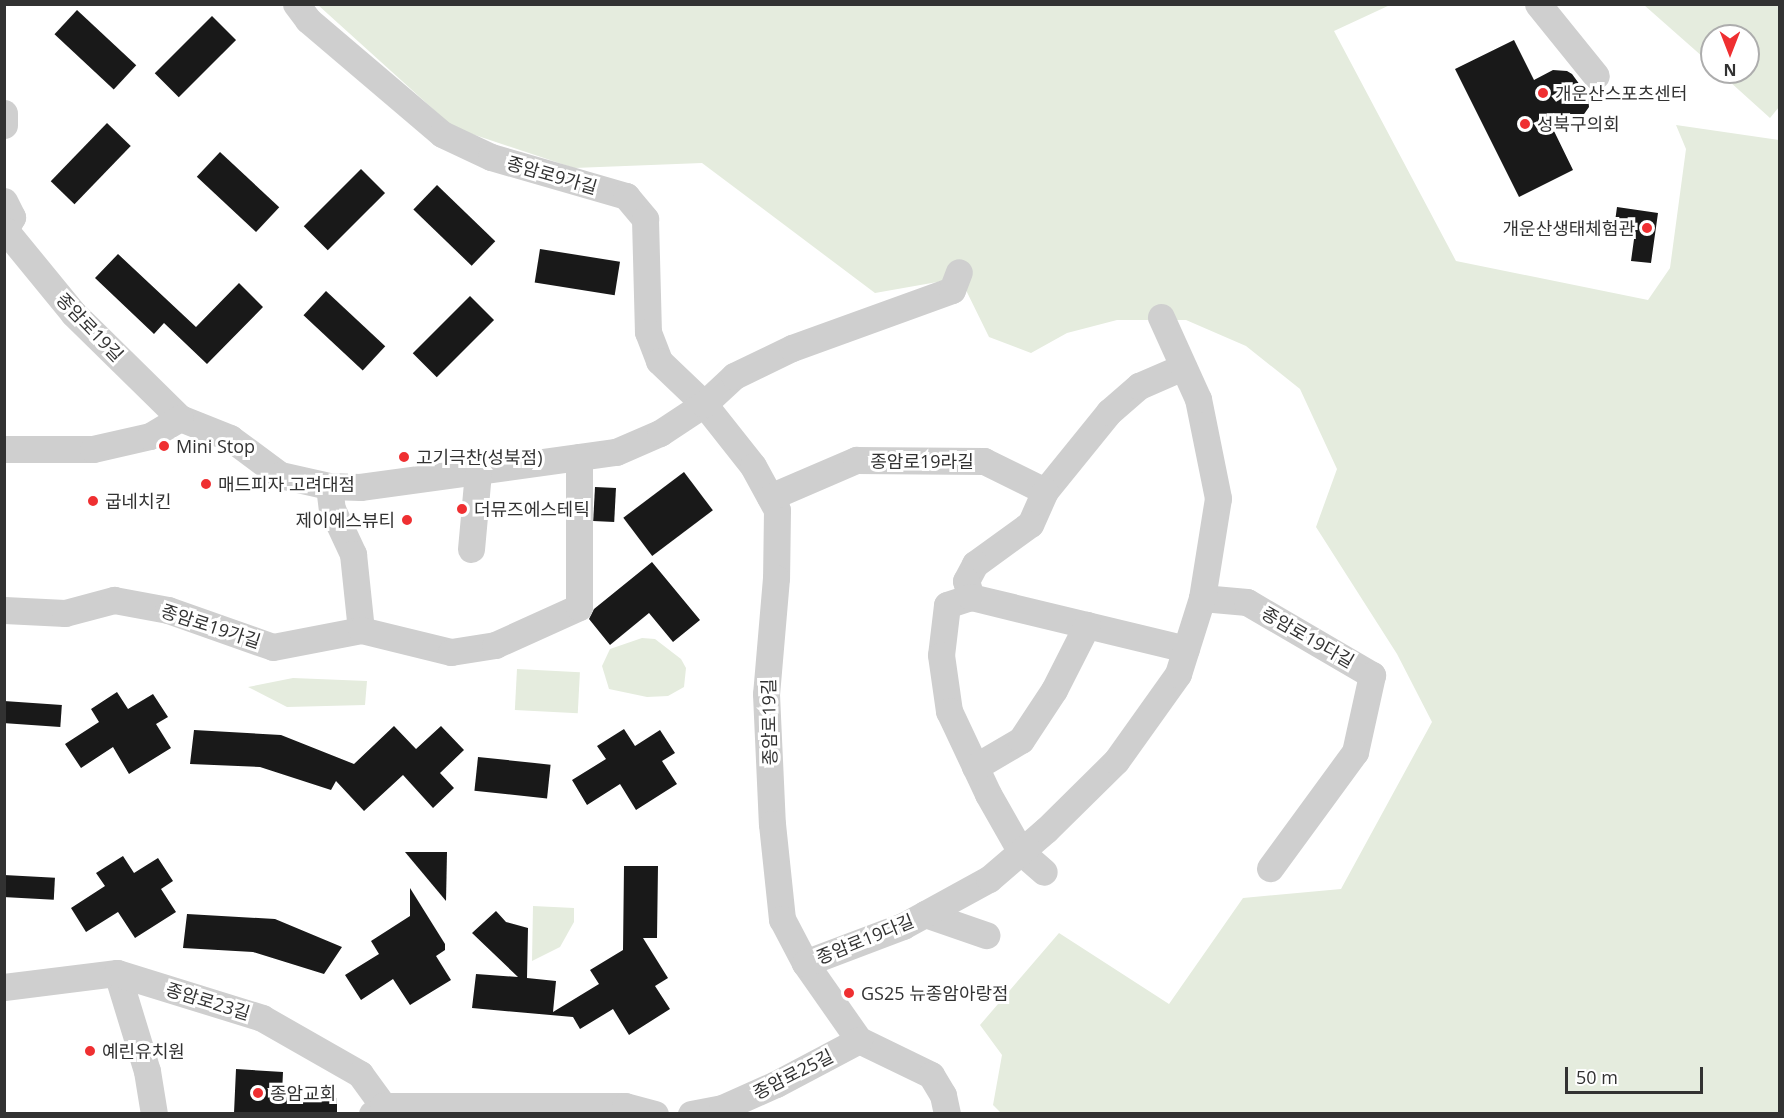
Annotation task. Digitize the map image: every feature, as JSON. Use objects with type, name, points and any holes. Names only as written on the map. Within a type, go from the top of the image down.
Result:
[{"type":"street","name":"종암로9가길","points":[[296,4],[308,20],[442,134],[491,157],[626,196],[645,219],[648,332],[658,361],[704,404]]},
{"type":"street","points":[[1538,4],[1596,76]]},
{"type":"street","points":[[4,112],[4,125]]},
{"type":"street","points":[[4,201],[12,217],[5,232]]},
{"type":"street","name":"종암로19길","points":[[5,232],[73,313],[180,418],[230,438],[280,475],[329,486],[360,487],[616,452],[660,433],[704,404],[734,376],[792,348],[952,290],[959,272]]},
{"type":"street","name":"종암로19다길","points":[[805,963],[903,926],[989,879],[1046,830],[1116,761],[1178,674],[1202,598],[1218,498],[1198,399],[1161,316]]},
{"type":"street","points":[[971,597],[966,581],[975,564],[1030,524],[1045,491],[1109,412],[1139,386],[1184,367]]},
{"type":"street","name":"종암로19길","points":[[704,404],[753,466],[777,510],[777,578],[766,694],[772,824],[782,919],[805,963],[859,1040]]},
{"type":"street","points":[[4,449],[93,449],[150,436],[180,418]]},
{"type":"street","name":"종암로19가길","points":[[4,610],[65,613],[114,600],[168,610],[273,647],[361,630],[451,652],[495,645],[579,608],[579,457]]},
{"type":"street","name":"종암로19라길","points":[[770,497],[856,460],[984,461],[1045,491]]},
{"type":"street","points":[[471,549],[478,472]]},
{"type":"street","points":[[329,486],[332,509],[353,554],[361,630]]},
{"type":"street","points":[[1044,872],[1021,852],[975,767],[949,711],[941,655],[947,605],[971,597],[1186,649]]},
{"type":"street","name":"종암로19다길","points":[[1202,598],[1247,602],[1372,675],[1355,752],[1270,868]]},
{"type":"street","points":[[975,767],[1021,740],[1054,690],[1087,625]]},
{"type":"street","name":"종암로19다길","points":[[925,914],[986,935]]},
{"type":"street","points":[[117,973],[147,1071],[154,1113]]},
{"type":"street","name":"종암로23길","points":[[4,987],[117,973],[262,1018],[360,1074],[377,1110]]},
{"type":"street","points":[[859,1040],[931,1075],[943,1095],[947,1113]]},
{"type":"street","name":"종암로25길","points":[[691,1113],[722,1108],[776,1084],[859,1040]]},
{"type":"street","points":[[377,1110],[625,1106],[655,1113]]},
{"type":"shaded area","points":[[318,5],[1390,5],[1334,31],[1456,261],[1648,300],[1670,268],[1686,149],[1676,125],[1779,140],[1779,1113],[1001,1113],[993,1105],[1002,1055],[980,1025],[1059,933],[1169,1004],[1243,898],[1341,889],[1432,722],[1397,654],[1316,527],[1337,469],[1300,389],[1246,346],[1186,320],[1117,320],[1067,333],[1031,353],[989,337],[960,278],[875,293],[702,163],[574,168],[454,128]]},
{"type":"shaded area","points":[[1644,5],[1779,5],[1779,107],[1770,118],[1732,84],[1760,84],[1760,24],[1700,24],[1700,54]]},
{"type":"shaded area","points":[[642,638],[655,639],[681,659],[686,668],[684,687],[668,696],[647,697],[609,689],[602,666],[610,649]]},
{"type":"shaded area","points":[[517,669],[580,672],[578,713],[515,710]]},
{"type":"shaded area","points":[[293,678],[367,681],[365,705],[287,707],[248,687]]},
{"type":"shaded area","points":[[533,906],[574,908],[574,922],[560,947],[532,961]]},
{"type":"building","points":[[77,10],[136,65],[114,89],[54,34]]},
{"type":"building","points":[[212,16],[236,40],[179,97],[155,73]]},
{"type":"building","name":"성북구의회","points":[[1514,40],[1534,80],[1553,70],[1567,71],[1572,74],[1588,96],[1589,107],[1582,117],[1554,131],[1573,170],[1519,197],[1455,69]]},
{"type":"building","points":[[107,123],[131,146],[74,204],[51,181]]},
{"type":"building","points":[[220,152],[279,207],[256,232],[197,177]]},
{"type":"building","points":[[361,169],[385,193],[328,250],[304,226]]},
{"type":"building","points":[[437,185],[495,241],[472,266],[413,209]]},
{"type":"building","points":[[1617,207],[1658,213],[1651,263],[1631,261],[1635,232],[1614,229]]},
{"type":"building","points":[[540,249],[620,262],[615,295],[535,283]]},
{"type":"building","points":[[118,254],[196,327],[239,283],[263,307],[207,364],[164,323],[154,334],[95,278]]},
{"type":"building","points":[[326,291],[385,346],[363,370],[303,315]]},
{"type":"building","points":[[470,296],[494,320],[437,377],[413,353]]},
{"type":"building","points":[[684,472],[713,510],[652,556],[623,518]]},
{"type":"building","points":[[595,487],[616,488],[614,522],[593,521]]},
{"type":"building","points":[[652,562],[700,620],[673,642],[649,613],[610,645],[589,619],[594,609]]},
{"type":"building","points":[[117,692],[128,709],[153,694],[168,717],[156,724],[171,748],[129,774],[113,747],[81,768],[65,744],[99,722],[91,709]]},
{"type":"building","points":[[4,701],[62,705],[60,727],[4,723]]},
{"type":"building","points":[[394,726],[416,749],[441,726],[464,750],[440,773],[454,788],[433,808],[403,775],[364,811],[336,781],[331,790],[260,767],[190,764],[194,730],[281,735],[354,764]]},
{"type":"building","points":[[624,729],[635,746],[660,730],[675,753],[662,761],[677,784],[636,810],[620,784],[587,805],[572,780],[606,759],[597,746]]},
{"type":"building","points":[[478,757],[551,765],[547,798],[474,791]]},
{"type":"building","points":[[405,852],[447,852],[446,901]]},
{"type":"building","points":[[123,856],[134,873],[158,858],[173,881],[161,889],[176,912],[135,938],[118,912],[86,932],[71,908],[105,886],[96,873]]},
{"type":"building","points":[[624,866],[658,866],[657,938],[643,938],[668,978],[655,986],[670,1009],[629,1035],[613,1009],[580,1029],[573,1017],[472,1008],[476,974],[518,977],[472,933],[496,911],[506,922],[528,928],[527,978],[556,981],[553,1012],[599,984],[590,970],[623,950]]},
{"type":"building","points":[[4,875],[55,878],[54,900],[4,897]]},
{"type":"building","points":[[410,888],[445,944],[445,950],[436,956],[451,980],[410,1005],[393,979],[361,1000],[345,975],[379,954],[371,941],[410,916]]},
{"type":"building","points":[[187,914],[275,919],[342,947],[324,974],[253,952],[183,948]]},
{"type":"building","name":"종암교회","points":[[236,1069],[283,1072],[282,1094],[337,1098],[337,1113],[234,1113]]},
{"type":"place","name":"개운산스포츠센터","points":[[1543,93]]},
{"type":"place","name":"성북구의회","points":[[1525,124]]},
{"type":"place","name":"개운산생태체험관","points":[[1647,228]]},
{"type":"place","name":"Mini Stop","points":[[164,446]]},
{"type":"place","name":"고기극찬(성북점)","points":[[404,457]]},
{"type":"place","name":"매드피자 고려대점","points":[[206,484]]},
{"type":"place","name":"굽네치킨","points":[[93,501]]},
{"type":"place","name":"더뮤즈에스테틱","points":[[462,509]]},
{"type":"place","name":"제이에스뷰티","points":[[407,520]]},
{"type":"place","name":"GS25 뉴종암아랑점","points":[[849,993]]},
{"type":"place","name":"예린유치원","points":[[90,1051]]},
{"type":"place","name":"종암교회","points":[[258,1093]]}]
